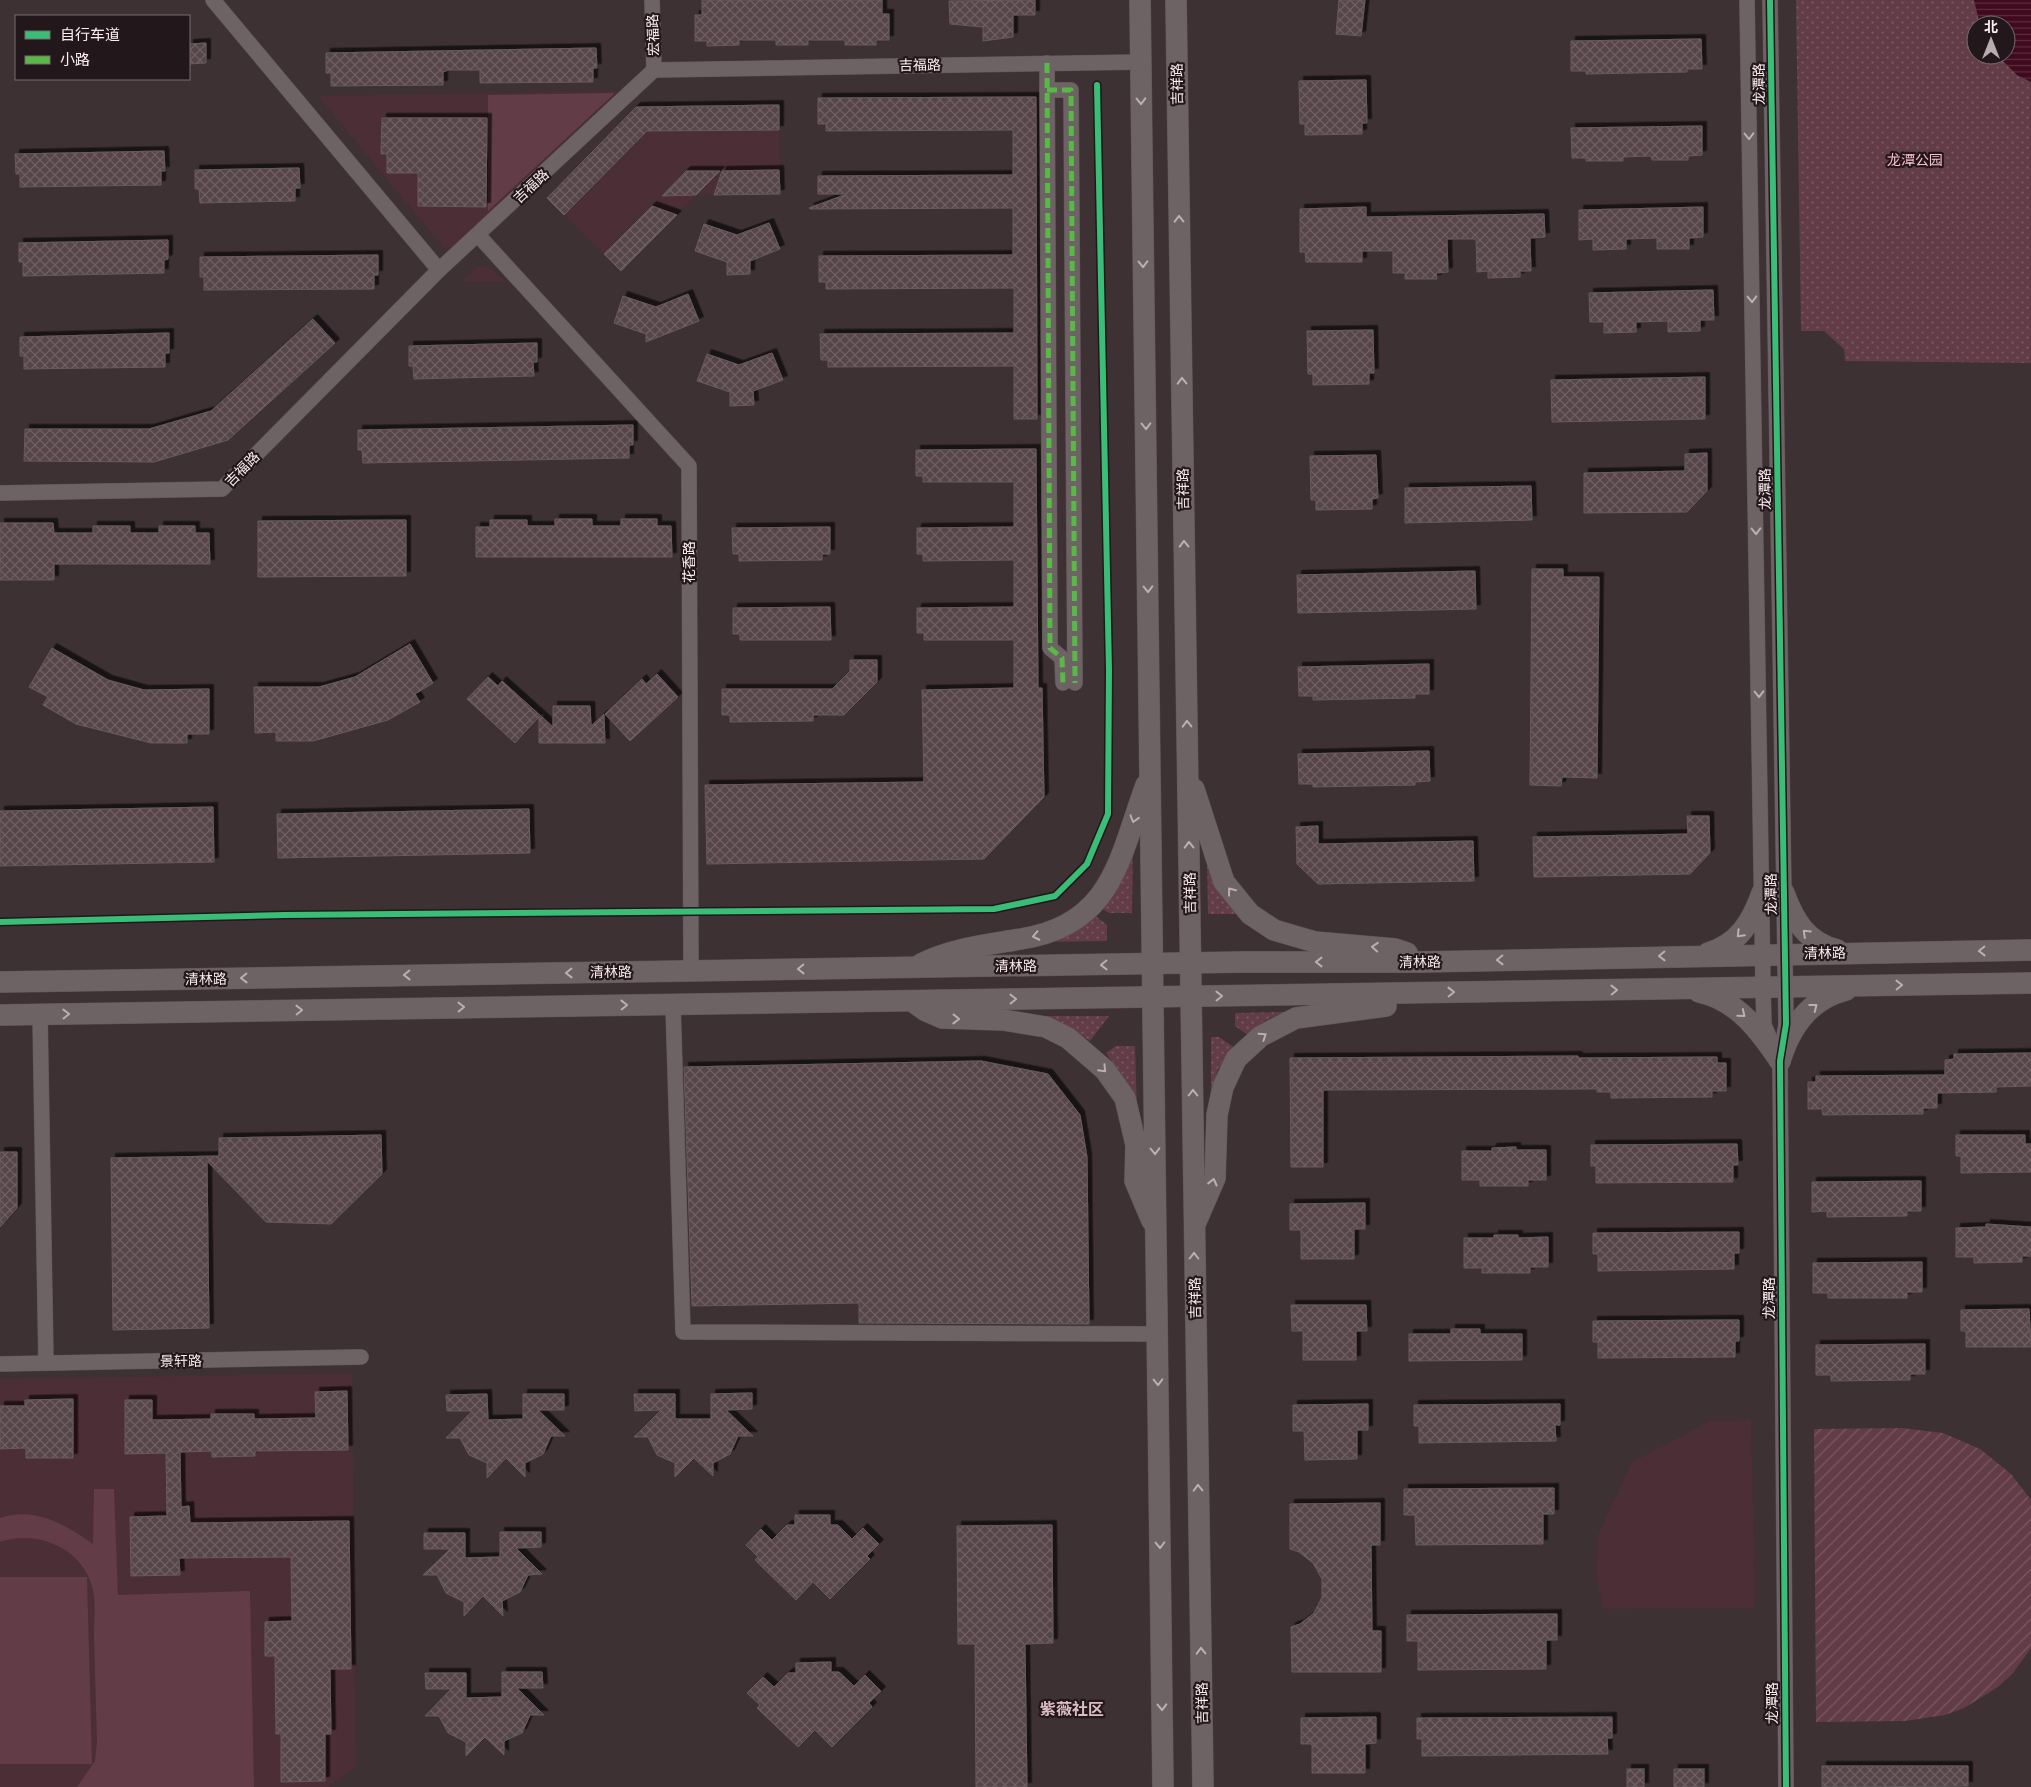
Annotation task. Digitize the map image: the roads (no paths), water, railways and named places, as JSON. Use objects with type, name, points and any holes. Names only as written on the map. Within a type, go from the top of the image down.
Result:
[{"type":"main road","points":[[1140,0],[1163,1787]]},
{"type":"main road","name":"吉祥路","points":[[1176,0],[1204,1787]]},
{"type":"main road","points":[[1188,772],[1200,804],[1209,842],[1224,882],[1250,914],[1274,930],[1314,942],[1395,949],[1408,954],[1420,962]]},
{"type":"main road","points":[[914,968],[939,955],[960,948],[1041,936],[1074,920],[1094,903],[1109,886],[1121,860],[1151,773]]},
{"type":"main road","points":[[1699,955],[1718,950],[1734,940],[1747,927],[1755,914],[1762,893]]},
{"type":"main road","points":[[1784,893],[1799,927],[1811,939],[1828,948],[1847,953]]},
{"type":"main road","name":"清林路","points":[[0,982],[1192,963],[1420,962],[1699,955],[2031,950]]},
{"type":"main road","points":[[796,1002],[824,992],[880,989],[887,985],[887,979],[850,969]]},
{"type":"main road","points":[[0,1015],[2031,983]]},
{"type":"main road","points":[[1780,1061],[1787,1036],[1802,1016],[1818,1002],[1839,992],[1865,986]]},
{"type":"main road","points":[[1682,989],[1707,994],[1730,1004],[1748,1019],[1780,1061]]},
{"type":"main road","points":[[1194,1226],[1209,1196],[1215,1178],[1217,1115],[1223,1087],[1236,1059],[1261,1036],[1296,1018],[1402,1003],[1420,993]]},
{"type":"main road","points":[[912,1001],[926,1012],[942,1018],[1003,1020],[1046,1027],[1068,1038],[1105,1070],[1125,1098],[1136,1145],[1135,1181],[1156,1230]]},
{"type":"street","points":[[213,0],[439,270]]},
{"type":"street","name":"宏福路","points":[[652,0],[654,70]]},
{"type":"street","name":"龙潭路","points":[[1747,0],[1764,1025],[1780,1061]]},
{"type":"street","name":"龙潭路","points":[[1770,0],[1786,1024],[1780,1061],[1786,1787]]},
{"type":"street","name":"吉福路","points":[[0,493],[222,489],[439,270],[654,70],[1140,62]]},
{"type":"street","points":[[1047,63],[1047,90],[1050,648],[1062,658],[1069,683],[1071,90],[1047,90]]},
{"type":"street","name":"花香路","points":[[478,235],[689,466],[691,971]]},
{"type":"street","points":[[673,1004],[683,1332],[1157,1334]]},
{"type":"street","points":[[40,1014],[46,1363]]},
{"type":"street","name":"景轩路","points":[[0,1364],[361,1358]]},
{"type":"district","name":"紫薇社区","points":[[1072,1709]]},
{"type":"park label","name":"龙潭公园","points":[[1915,160]]}]
